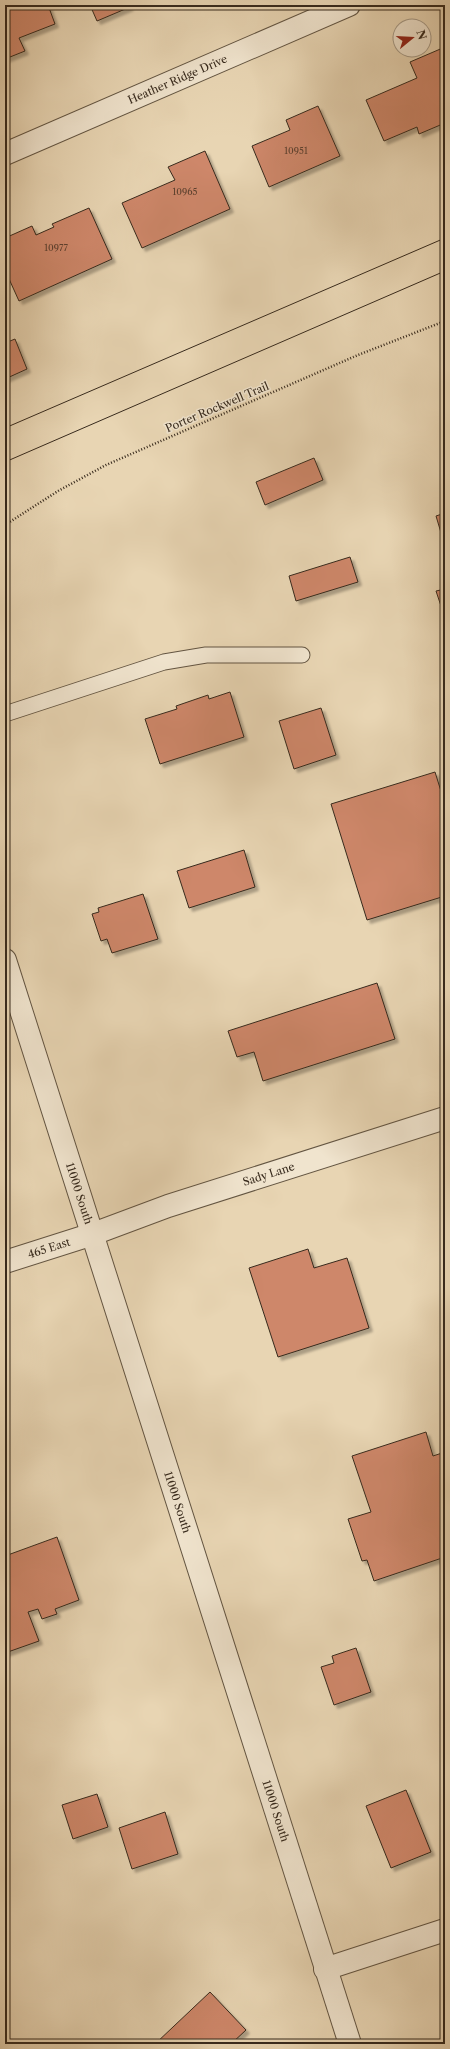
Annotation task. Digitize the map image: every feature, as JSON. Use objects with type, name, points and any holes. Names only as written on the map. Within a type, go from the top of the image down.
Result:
[{"type":"street","name":"Heather Ridge Drive","points":[[5,154],[349,5]]},
{"type":"street","name":"11000 South","points":[[5,960],[350,2044]]},
{"type":"street","name":"Sady Lane","points":[[93,1234],[168,1206],[445,1118]]},
{"type":"street","name":"465 East","points":[[5,1262],[93,1234]]},
{"type":"street","points":[[326,1968],[445,1930]]},
{"type":"lane","points":[[5,714],[164,662],[206,654],[302,655]]},
{"type":"path","name":"Porter Rockwell Trail","points":[[5,525],[58,491],[106,464],[358,355],[445,321]]},
{"type":"building","points":[[5,5],[48,5],[55,24],[19,38],[25,51],[5,59]]},
{"type":"building","points":[[90,5],[129,5],[130,7],[97,21]]},
{"type":"building","points":[[445,47],[445,123],[419,134],[417,127],[384,141],[366,100],[417,78],[410,62],[419,58],[432,58],[432,53]]},
{"type":"building","points":[[318,106],[340,156],[269,187],[252,146],[290,130],[286,120]]},
{"type":"building","points":[[205,151],[230,209],[142,248],[122,203],[175,180],[168,167]]},
{"type":"building","points":[[89,208],[112,259],[19,301],[5,270],[5,238],[32,226],[36,235],[54,227],[52,224]]},
{"type":"building","points":[[15,339],[27,369],[5,379],[5,343]]},
{"type":"building","points":[[314,458],[323,480],[265,505],[256,482]]},
{"type":"building","points":[[445,513],[445,546],[436,516]]},
{"type":"building","points":[[350,557],[358,582],[296,601],[289,576]]},
{"type":"building","points":[[445,589],[445,618],[436,591]]},
{"type":"building","points":[[230,692],[244,737],[160,764],[145,719],[177,709],[176,706],[208,695],[209,699]]},
{"type":"building","points":[[321,708],[336,755],[294,769],[279,721]]},
{"type":"building","points":[[435,772],[445,804],[445,896],[367,920],[331,804]]},
{"type":"building","points":[[244,850],[255,887],[189,908],[177,871]]},
{"type":"building","points":[[143,894],[158,939],[112,953],[107,939],[101,941],[92,914],[99,912],[98,908]]},
{"type":"building","points":[[377,983],[395,1039],[263,1081],[254,1052],[237,1057],[228,1031]]},
{"type":"building","points":[[308,1249],[314,1268],[347,1258],[369,1328],[278,1357],[249,1268]]},
{"type":"building","points":[[426,1432],[433,1456],[445,1452],[445,1557],[374,1581],[367,1560],[362,1561],[348,1519],[371,1512],[352,1456]]},
{"type":"building","points":[[57,1537],[79,1600],[55,1609],[57,1614],[42,1619],[38,1609],[28,1612],[39,1641],[5,1653],[5,1556]]},
{"type":"building","points":[[356,1648],[371,1692],[334,1705],[321,1667],[334,1663],[332,1656]]},
{"type":"building","points":[[406,1790],[431,1852],[391,1868],[366,1806]]},
{"type":"building","points":[[97,1794],[108,1827],[73,1839],[62,1805]]},
{"type":"building","points":[[165,1812],[178,1854],[132,1869],[119,1828]]},
{"type":"building","points":[[210,1992],[246,2030],[231,2044],[155,2044]]},
{"type":"tram line","points":[[5,428],[445,238]]},
{"type":"tram line","points":[[5,462],[445,271]]}]
